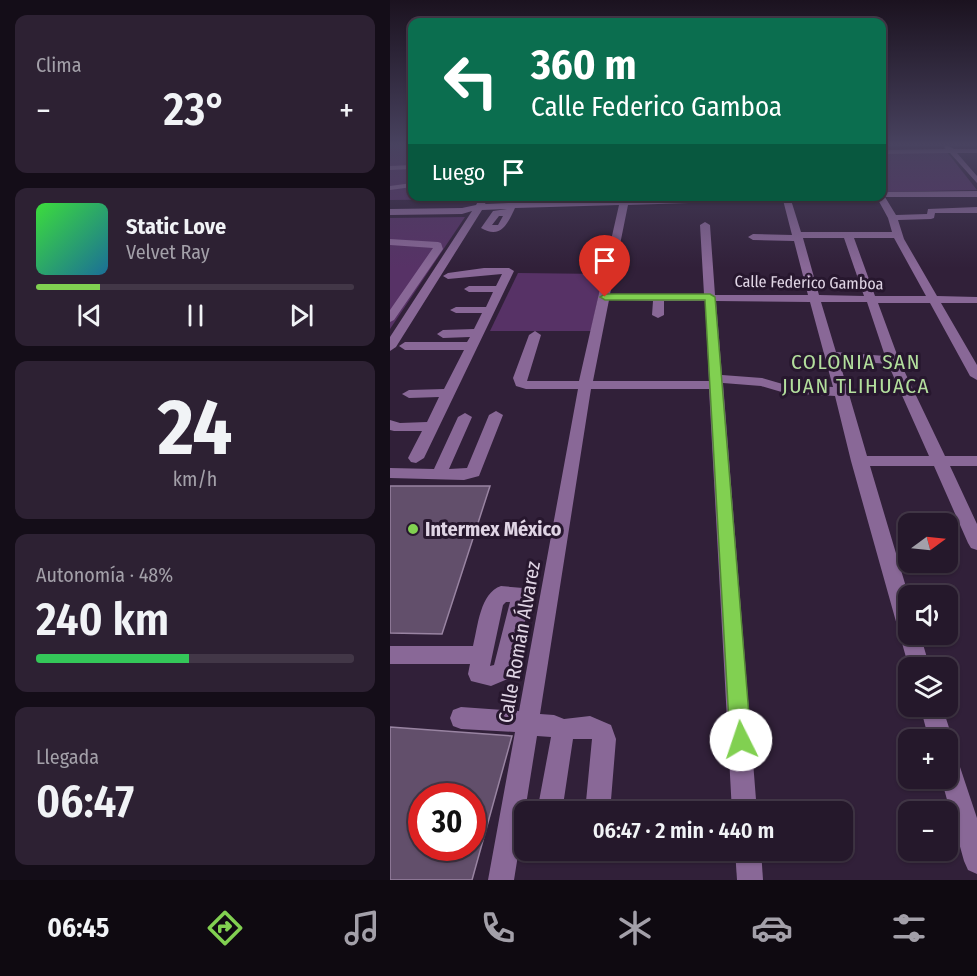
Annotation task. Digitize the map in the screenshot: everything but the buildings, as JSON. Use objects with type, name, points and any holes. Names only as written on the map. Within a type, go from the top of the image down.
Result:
[{"type":"street","points":[[886,196],[977,194]]},
{"type":"street","points":[[390,206],[574,201]]},
{"type":"street","points":[[608,201],[653,201]]},
{"type":"street","points":[[787,201],[898,592]]},
{"type":"street","points":[[884,201],[893,218],[897,235],[977,376]]},
{"type":"street","points":[[390,212],[462,211],[482,202]]},
{"type":"street","points":[[390,355],[482,202]]},
{"type":"street","name":"Calle Román Álvarez","points":[[521,801],[528,723],[585,386],[627,202]]},
{"type":"street","points":[[893,218],[931,216],[932,211],[935,210],[977,210]]},
{"type":"street","points":[[705,225],[745,801]]},
{"type":"street","points":[[848,235],[893,360],[977,543]]},
{"type":"street","points":[[753,237],[897,235]]},
{"type":"street","points":[[390,242],[438,245],[438,249],[390,318]]},
{"type":"street","points":[[416,458],[509,271],[484,271],[448,276]]},
{"type":"street","points":[[469,290],[501,289]]},
{"type":"street","name":"Calle Federico Gamboa","points":[[605,297],[977,300]]},
{"type":"street","points":[[658,315],[659,297]]},
{"type":"street","points":[[456,310],[490,310]]},
{"type":"street","points":[[442,334],[478,333]]},
{"type":"street","points":[[535,335],[520,378],[521,383],[534,386],[762,382],[785,389],[842,392]]},
{"type":"street","points":[[397,344],[472,346]]},
{"type":"street","points":[[832,356],[893,360]]},
{"type":"street","points":[[409,394],[448,393]]},
{"type":"street","points":[[390,473],[464,475],[473,472],[496,415]]},
{"type":"street","points":[[439,474],[465,417]]},
{"type":"street","points":[[390,425],[399,428],[432,426]]},
{"type":"street","points":[[859,460],[977,461]]},
{"type":"street","points":[[390,655],[481,655]]},
{"type":"street","points":[[461,718],[547,725],[563,731],[593,727],[603,733],[598,801]]},
{"type":"street","points":[[551,801],[563,731]]},
{"type":"street","points":[[956,789],[977,861]]},
{"type":"street","name":"Calle Román Álvarez","points":[[501,880],[514,841]]},
{"type":"street","points":[[749,861],[750,880]]},
{"type":"shaded area","points":[[390,186],[408,186],[408,200],[390,200]]},
{"type":"shaded area","points":[[886,186],[974,186],[977,190],[886,192]]},
{"type":"shaded area","points":[[465,217],[390,329],[390,218]]},
{"type":"shaded area","points":[[518,273],[603,274],[591,331],[490,331]]},
{"type":"place","name":"Intermex México","points":[[413,529]]},
{"type":"district","name":"COLONIA SAN JUAN TLIHUACA","points":[[856,374]]},
{"type":"route","points":[[605,297],[710,297],[741,740]]}]
